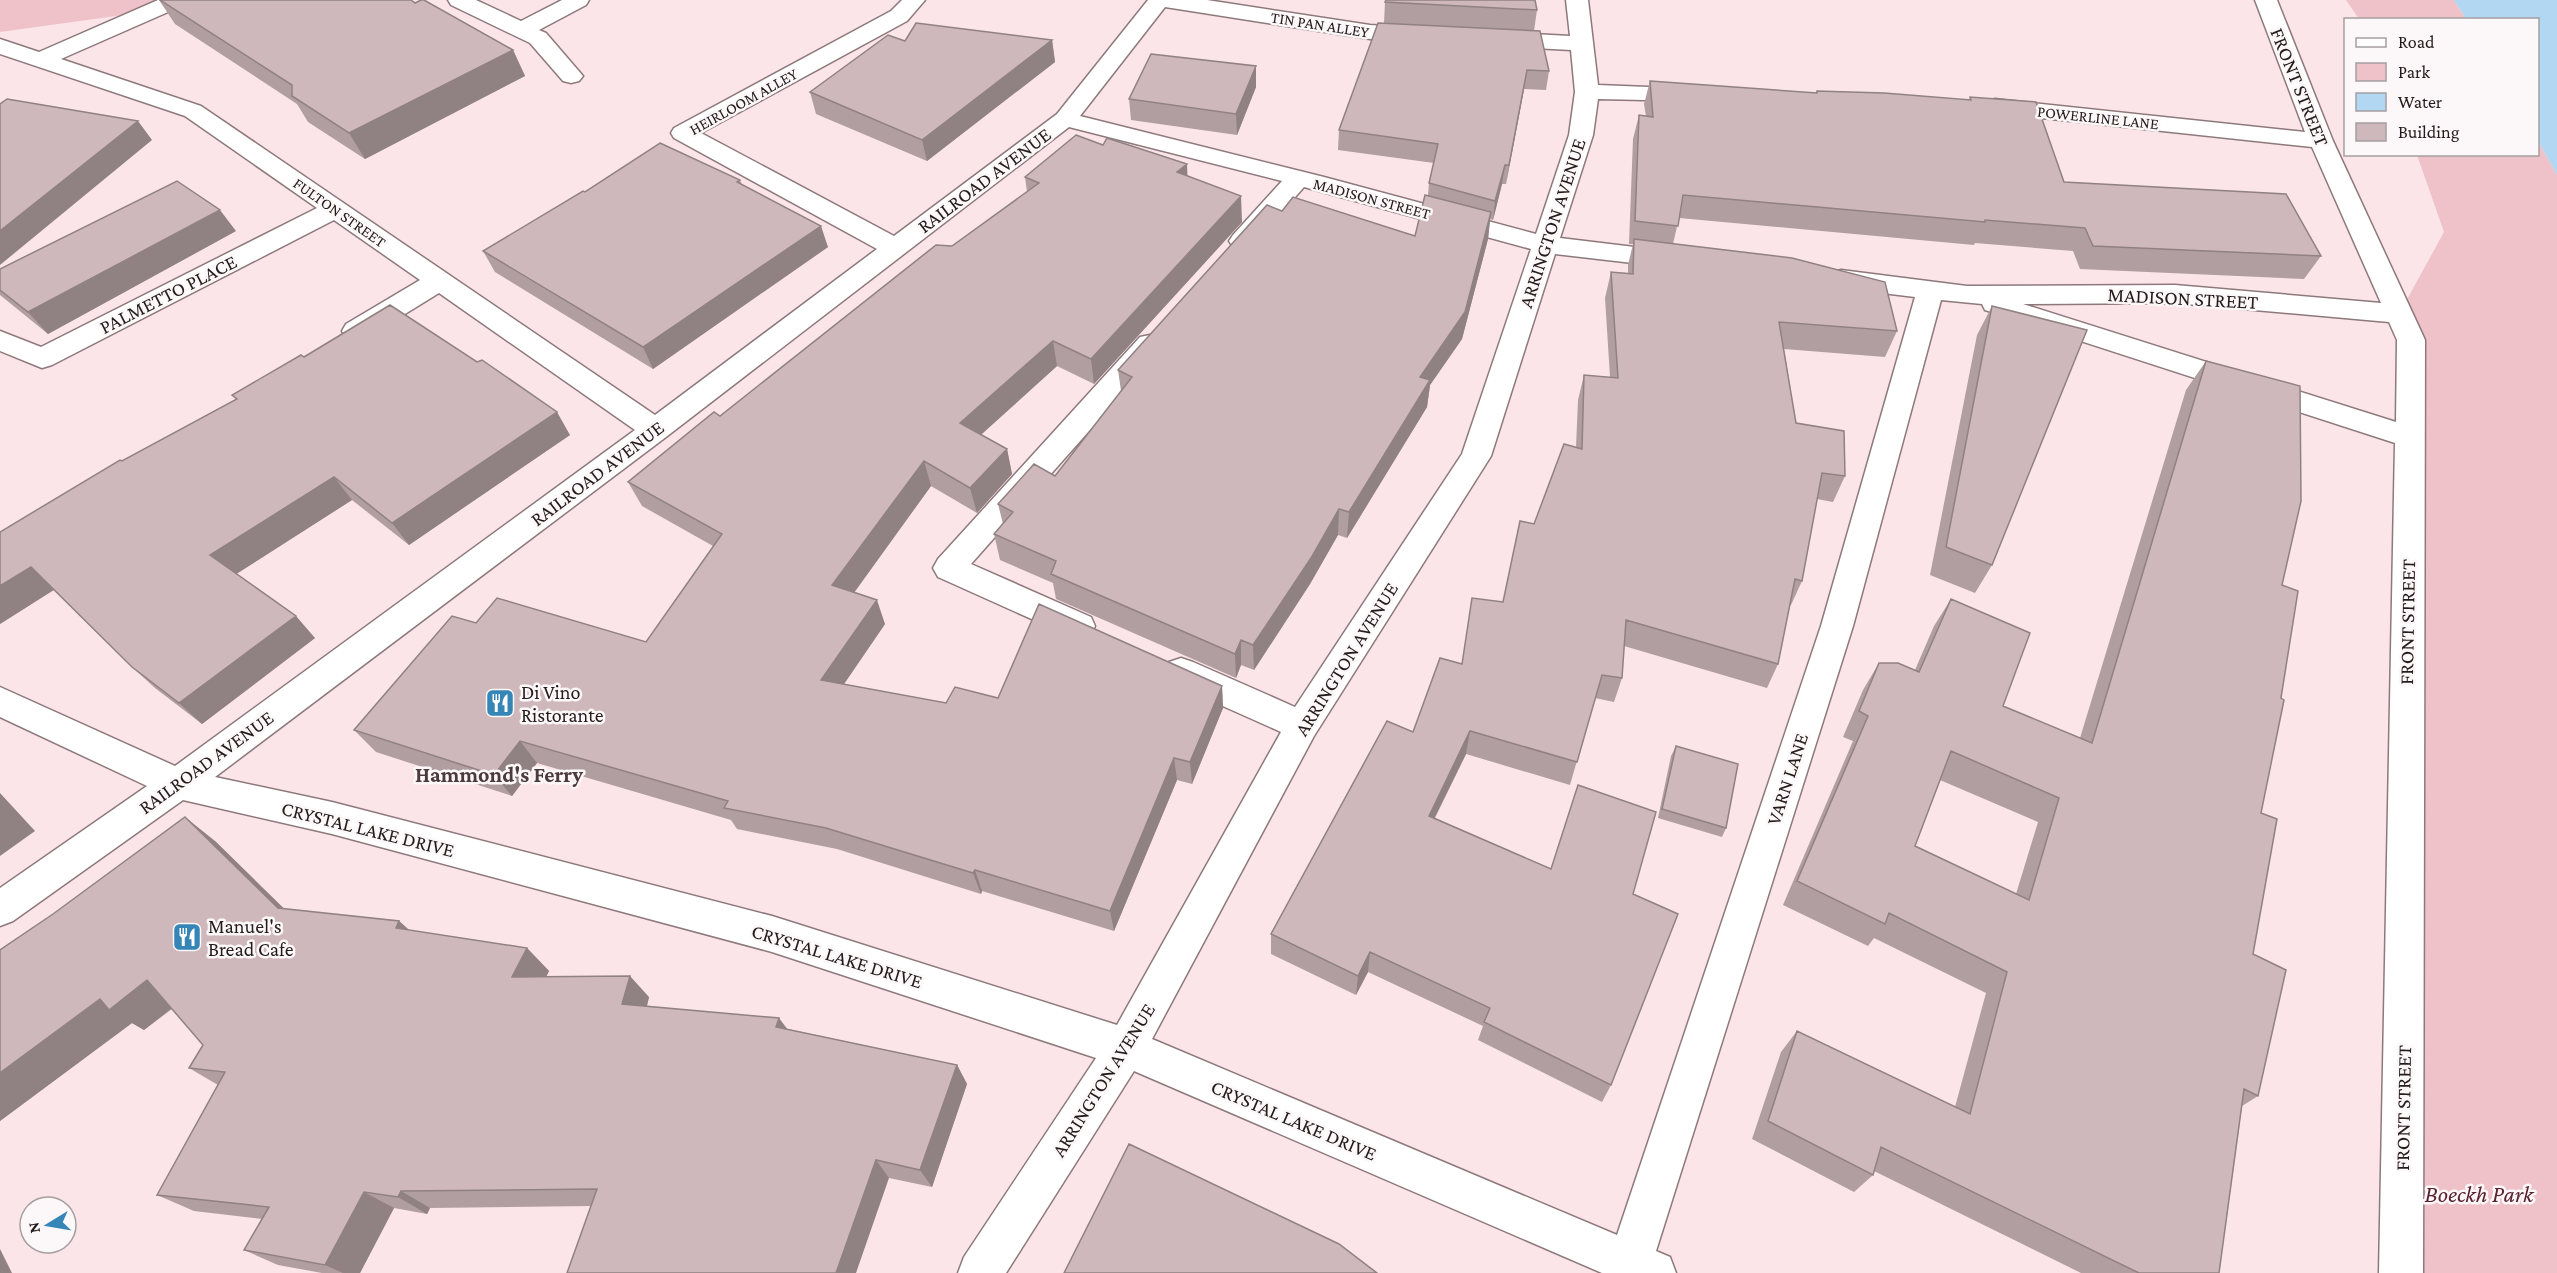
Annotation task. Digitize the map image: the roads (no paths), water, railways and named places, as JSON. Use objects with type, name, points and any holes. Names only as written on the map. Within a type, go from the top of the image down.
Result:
[{"type":"street","points":[[40,59],[176,0]]},
{"type":"street","points":[[459,0],[538,38],[571,76]]},
{"type":"street","points":[[522,30],[579,0]]},
{"type":"street","name":"HEIRLOOM ALLEY","points":[[895,248],[683,133],[899,16],[914,0]]},
{"type":"street","name":"RAILROAD AVENUE","points":[[0,909],[178,784],[656,430],[1065,119],[1159,0]]},
{"type":"street","name":"TIN PAN ALLEY","points":[[1165,0],[1370,32],[1441,36]]},
{"type":"street","name":"ARRINGTON AVENUE","points":[[980,1273],[1126,1048],[1302,726],[1476,456],[1581,135],[1587,92],[1577,0]]},
{"type":"street","name":"FRONT STREET","points":[[2266,0],[2321,141],[2411,340],[2401,1273]]},
{"type":"street","points":[[1476,38],[1583,44]]},
{"type":"street","name":"FULTON STREET","points":[[0,46],[193,111],[656,430]]},
{"type":"street","points":[[1587,92],[1719,95]]},
{"type":"street","name":"POWERLINE LANE","points":[[1973,105],[2321,141]]},
{"type":"street","name":"MADISON STREET","points":[[1065,119],[1298,178],[1546,245],[1697,262]]},
{"type":"street","points":[[1227,258],[1298,178]]},
{"type":"street","name":"PALMETTO PLACE","points":[[0,340],[42,358],[335,209]]},
{"type":"street","name":"MADISON STREET","points":[[1814,276],[1967,295],[2175,294],[2399,314]]},
{"type":"street","points":[[328,347],[441,280]]},
{"type":"street","name":"VARN LANE","points":[[1642,1268],[1837,626],[1930,290]]},
{"type":"street","name":"MADISON STREET","points":[[1967,295],[2409,437]]},
{"type":"street","points":[[1099,635],[949,568],[1171,320]]},
{"type":"street","points":[[1152,659],[1302,726]]},
{"type":"street","name":"CRYSTAL LAKE DRIVE","points":[[0,701],[178,784],[332,818],[772,934],[1126,1048],[1642,1268]]},
{"type":"water","points":[[2454,0],[2557,0],[2557,175],[2539,143],[2539,18],[2465,18]]},
{"type":"place","name":"Di Vino Ristorante","points":[[500,703]]},
{"type":"place","name":"Manuel's Bread Cafe","points":[[187,937]]},
{"type":"district","name":"Hammond's Ferry","points":[[499,774]]},
{"type":"park label","name":"Boeckh Park","points":[[2479,1194]]}]
